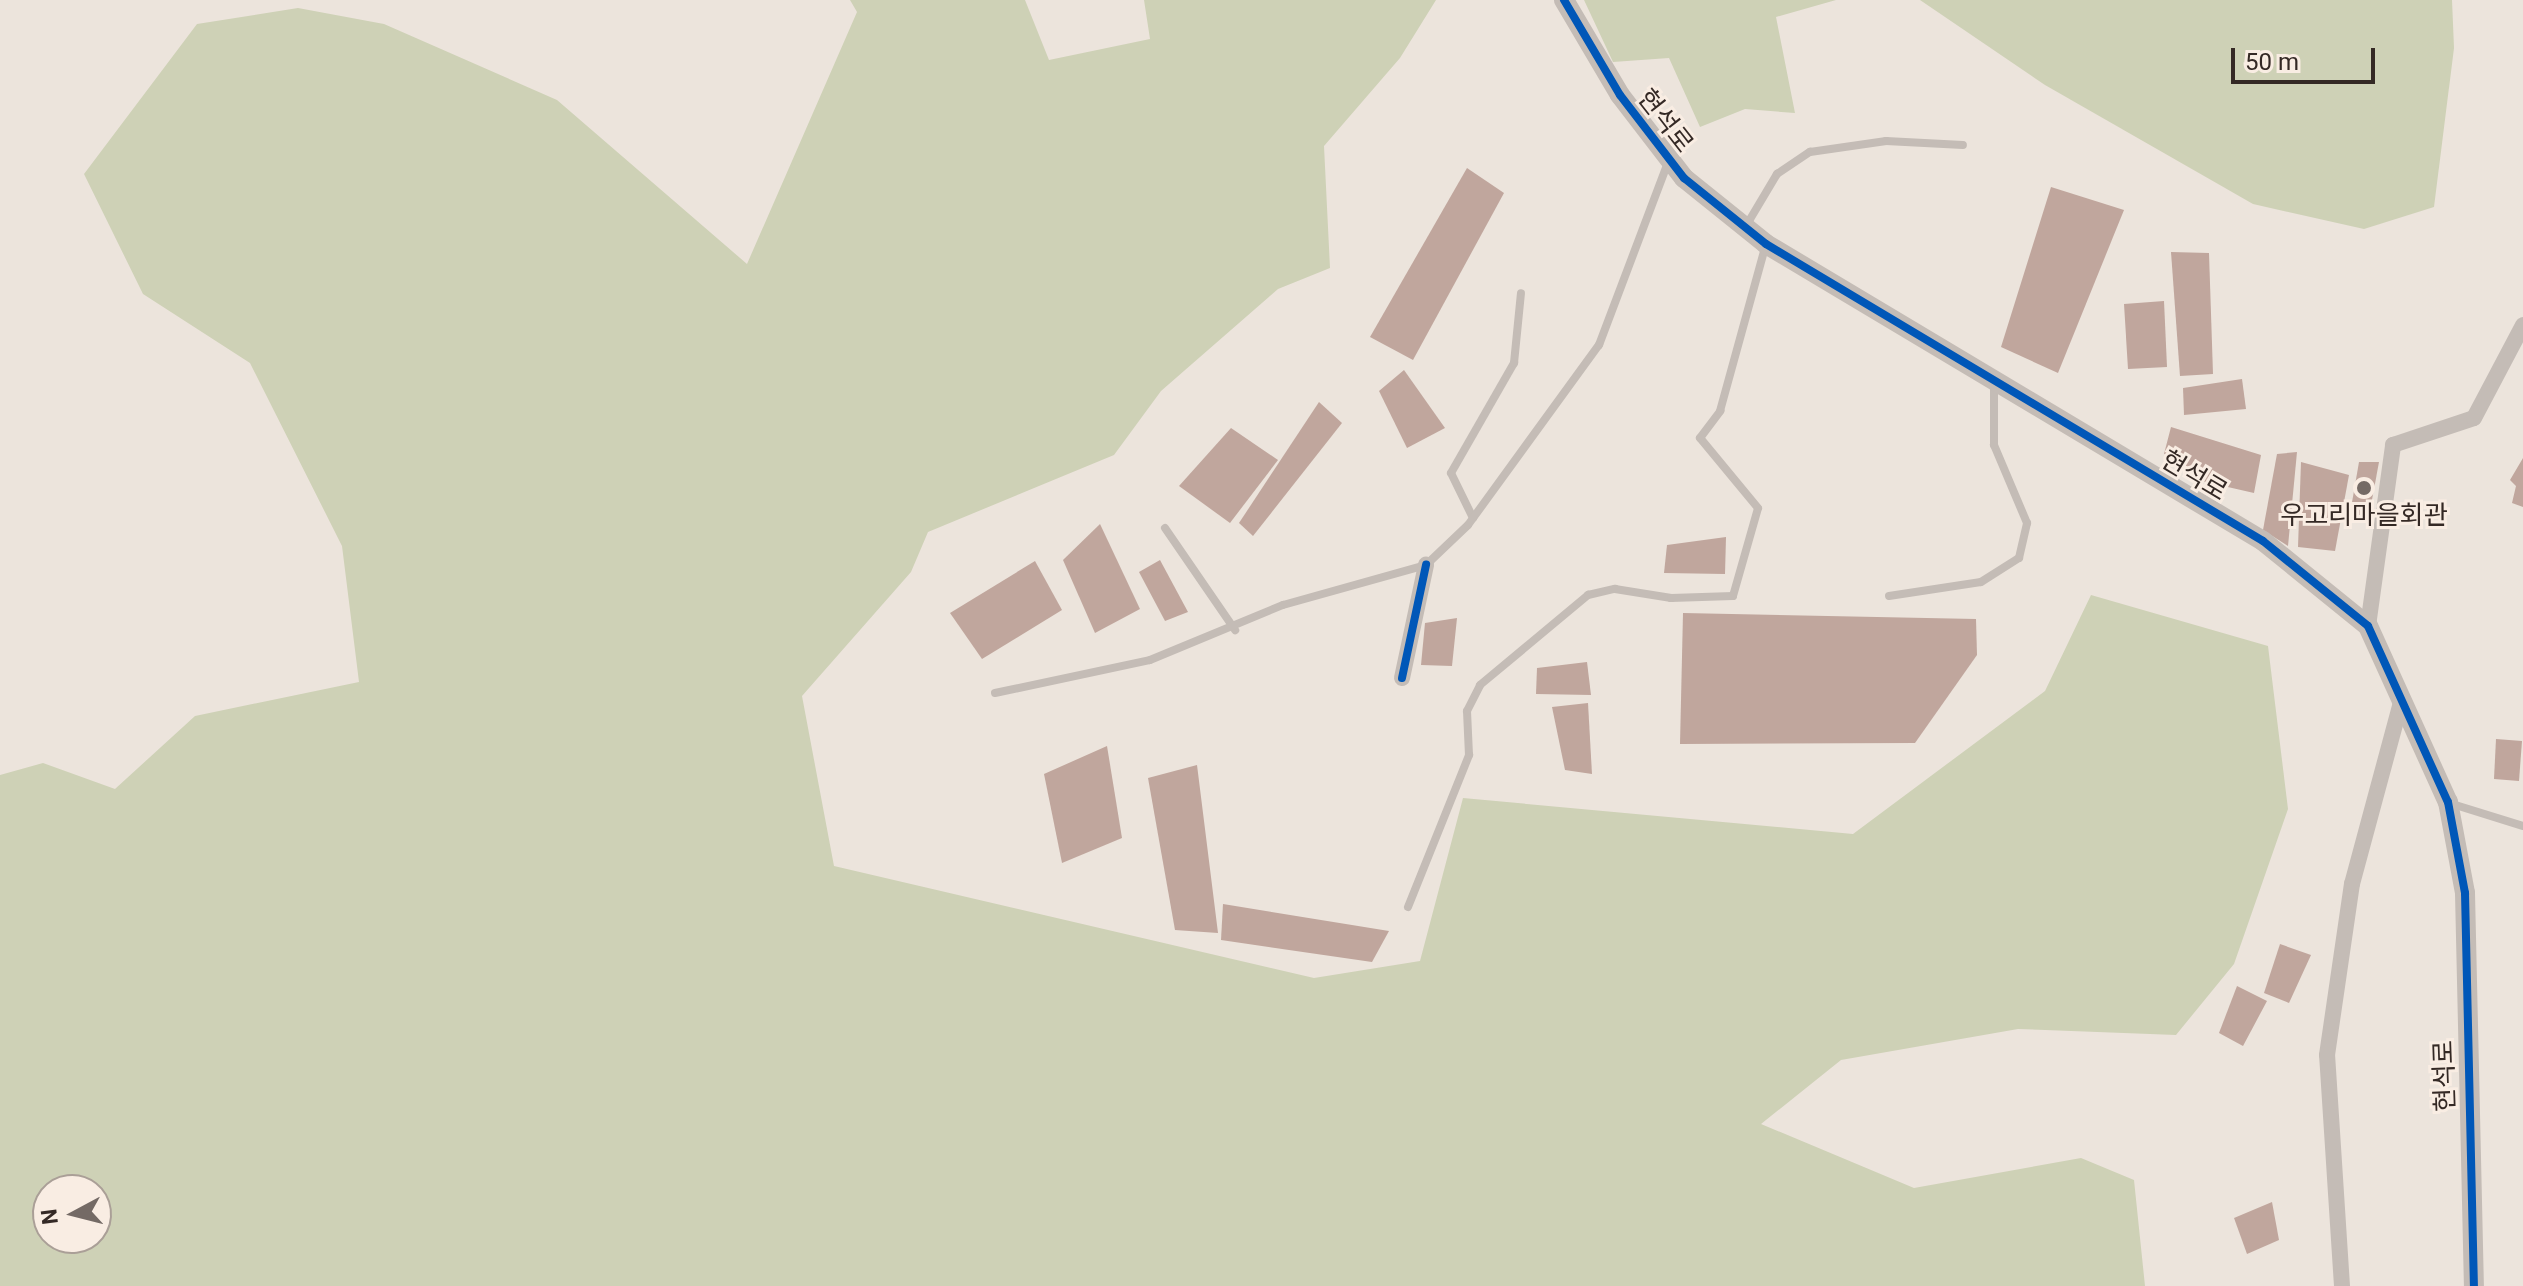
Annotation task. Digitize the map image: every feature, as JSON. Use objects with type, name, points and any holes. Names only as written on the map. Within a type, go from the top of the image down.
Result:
[{"type":"street","name":"현석로","points":[[1564,0],[1620,95],[1669,159],[1766,244],[2263,541],[2368,626],[2448,802],[2465,893],[2474,1286]]},
{"type":"street","points":[[2368,626],[2393,445],[2474,418],[2523,325]]},
{"type":"street","points":[[1402,678],[1426,565]]},
{"type":"street","points":[[2342,1286],[2327,1055],[2352,884],[2402,699]]},
{"type":"lane","points":[[1745,227],[1777,174],[1810,152],[1886,141],[1963,145]]},
{"type":"lane","points":[[995,693],[1150,660],[1235,630],[1283,605],[1426,565],[1473,518],[1599,345],[1669,159]]},
{"type":"lane","points":[[1408,907],[1469,755],[1467,711],[1480,685],[1588,595],[1615,589],[1671,598],[1733,596],[1758,508],[1700,438],[1720,411],[1766,244]]},
{"type":"lane","points":[[1473,518],[1451,473],[1514,363],[1521,293]]},
{"type":"lane","points":[[1889,596],[1981,582],[2019,558],[2027,523],[1994,445],[1994,380]]},
{"type":"lane","points":[[1165,528],[1235,630]]},
{"type":"lane","points":[[2448,802],[2523,826]]},
{"type":"green space","points":[[850,0],[1025,0],[1049,60],[1150,39],[1144,0],[1436,0],[1400,58],[1324,146],[1330,268],[1278,289],[1161,391],[1114,455],[928,532],[911,572],[802,696],[834,866],[1314,978],[1420,961],[1463,798],[1853,834],[2045,691],[2091,595],[2268,646],[2288,809],[2234,964],[2176,1035],[2018,1029],[1841,1060],[1761,1124],[1914,1188],[2081,1158],[2134,1180],[2145,1286],[0,1286],[0,775],[43,763],[115,789],[195,716],[359,682],[342,546],[250,363],[143,294],[84,174],[197,24],[298,8],[384,24],[557,100],[747,264],[857,12]]},
{"type":"green space","points":[[1584,0],[1836,0],[1776,17],[1795,113],[1745,109],[1700,127],[1669,58],[1613,62]]},
{"type":"green space","points":[[1920,0],[2452,0],[2454,48],[2434,207],[2364,229],[2253,204],[2045,85]]},
{"type":"building","points":[[1467,168],[1504,193],[1413,360],[1370,337]]},
{"type":"building","points":[[2051,187],[2124,210],[2058,373],[2001,347]]},
{"type":"building","points":[[2171,252],[2209,253],[2213,374],[2180,376]]},
{"type":"building","points":[[2164,301],[2167,367],[2128,369],[2124,304]]},
{"type":"building","points":[[1404,370],[1445,428],[1407,448],[1379,391]]},
{"type":"building","points":[[2242,379],[2246,409],[2184,415],[2183,388]]},
{"type":"building","points":[[1319,402],[1342,423],[1253,536],[1239,523]]},
{"type":"building","points":[[2171,427],[2261,455],[2254,493],[2184,477],[2186,461],[2164,454]]},
{"type":"building","points":[[1231,428],[1278,460],[1230,523],[1179,486]]},
{"type":"building","points":[[2297,452],[2288,546],[2263,530],[2277,454]]},
{"type":"building","points":[[2523,458],[2523,507],[2512,503],[2516,486],[2510,480]]},
{"type":"building","points":[[2301,462],[2349,475],[2335,551],[2298,547]]},
{"type":"building","name":"우고리마을회관","points":[[2359,462],[2379,462],[2369,516],[2350,514]]},
{"type":"building","points":[[1100,524],[1140,609],[1095,633],[1063,560]]},
{"type":"building","points":[[1726,537],[1725,574],[1664,573],[1667,545]]},
{"type":"building","points":[[1160,560],[1188,612],[1165,621],[1139,572]]},
{"type":"building","points":[[1035,561],[1062,610],[982,659],[950,613]]},
{"type":"building","points":[[1683,613],[1976,619],[1977,655],[1915,743],[1680,744]]},
{"type":"building","points":[[1457,618],[1452,666],[1421,665],[1425,623]]},
{"type":"building","points":[[1587,662],[1591,695],[1536,694],[1537,668]]},
{"type":"building","points":[[1588,703],[1592,774],[1565,770],[1552,707]]},
{"type":"building","points":[[2496,739],[2522,741],[2519,781],[2494,779]]},
{"type":"building","points":[[1107,746],[1122,838],[1062,863],[1044,774]]},
{"type":"building","points":[[1197,765],[1218,933],[1175,930],[1148,778]]},
{"type":"building","points":[[1223,904],[1389,931],[1372,962],[1221,940]]},
{"type":"building","points":[[2280,944],[2311,955],[2289,1003],[2264,993]]},
{"type":"building","points":[[2237,986],[2267,1001],[2243,1046],[2219,1033]]},
{"type":"building","points":[[2272,1202],[2279,1240],[2247,1254],[2234,1218]]},
{"type":"cycle path","points":[[1564,0],[1620,95],[1684,178],[1766,244],[2263,541],[2368,626],[2448,802],[2465,893],[2474,1286]]},
{"type":"cycle path","points":[[1402,678],[1426,565]]},
{"type":"place","name":"우고리마을회관","points":[[2364,488]]}]
